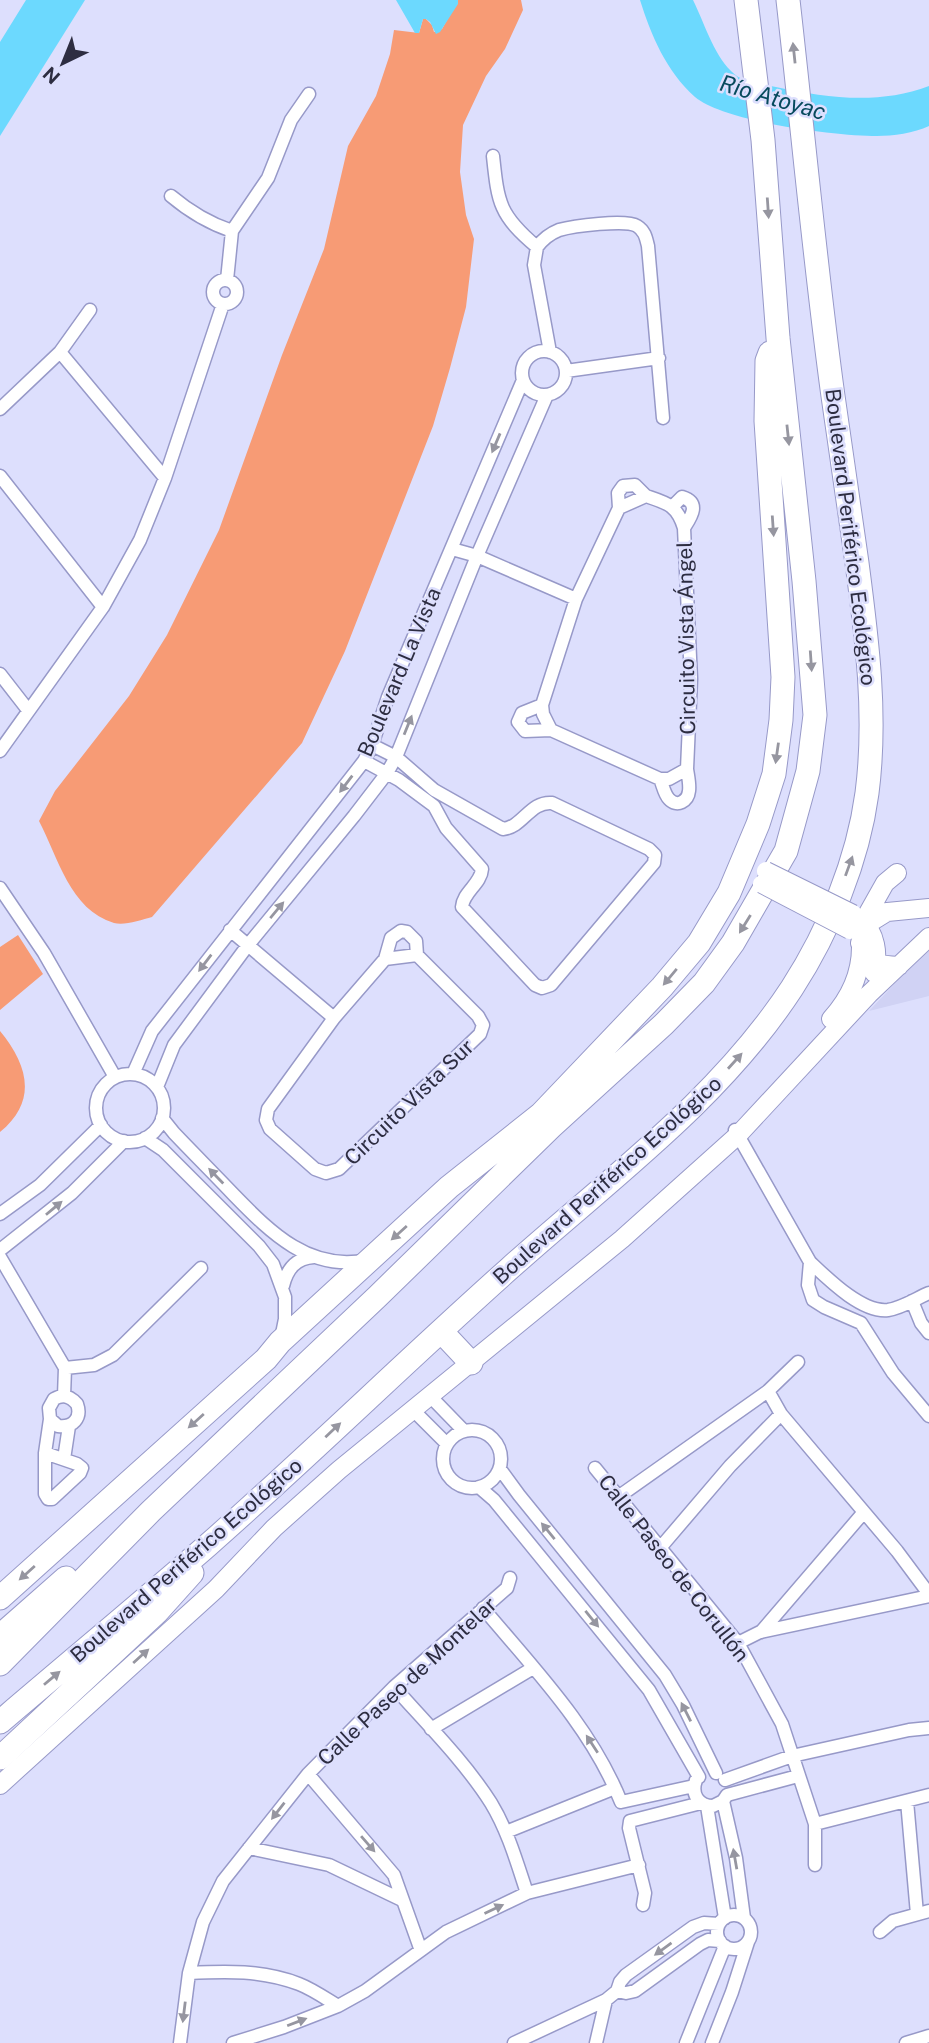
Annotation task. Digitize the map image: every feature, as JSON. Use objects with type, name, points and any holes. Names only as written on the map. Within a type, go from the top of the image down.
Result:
[{"type":"highway","points":[[0,1664],[151,1511],[704,983],[753,911],[786,851],[807,771],[815,715],[804,581],[778,338],[763,140],[746,0]]},
{"type":"highway","name":"Boulevard Periférico Ecológico","points":[[0,1722],[210,1543],[441,1331],[676,1122],[736,1060],[792,987],[819,939],[857,844],[867,794],[872,733],[863,610],[817,279],[788,0]]},
{"type":"highway","points":[[0,1598],[273,1351],[449,1187],[541,1114],[662,987],[699,943],[719,912],[740,867],[774,774],[783,700],[766,421],[767,361],[778,338]]},
{"type":"highway","points":[[449,1187],[506,1160],[551,1127]]},
{"type":"highway","points":[[441,1331],[468,1361]]},
{"type":"highway","points":[[177,1486],[237,1406],[273,1351]]},
{"type":"highway","points":[[0,1636],[74,1570],[151,1511]]},
{"type":"highway","points":[[0,1758],[157,1612],[194,1571],[210,1543]]},
{"type":"street","points":[[0,751],[103,607],[140,540],[165,478],[223,304],[233,301],[237,292],[232,282],[227,280],[232,231],[268,178],[291,120],[309,94]]},
{"type":"street","points":[[493,156],[498,199],[507,218],[516,230],[537,247]]},
{"type":"street","points":[[171,196],[190,212],[232,231]]},
{"type":"street","points":[[550,352],[534,265],[537,247],[551,234],[567,228],[620,223],[638,227],[645,235],[648,246],[663,418]]},
{"type":"street","points":[[0,409],[60,352],[90,310]]},
{"type":"street","points":[[540,351],[559,356],[566,371],[564,384],[554,394],[547,396],[535,394],[523,380],[522,370],[525,361],[540,351]]},
{"type":"street","points":[[60,352],[165,478]]},
{"type":"street","points":[[566,371],[659,358]]},
{"type":"street","name":"Boulevard La Vista","points":[[133,1074],[152,1031],[364,761],[388,697],[523,380]]},
{"type":"street","name":"Boulevard La Vista","points":[[157,1087],[174,1045],[248,944],[387,773],[547,396]]},
{"type":"street","points":[[0,475],[103,607]]},
{"type":"street","name":"Circuito Vista Ángel","points":[[576,599],[619,508],[618,493],[623,486],[635,485],[646,496],[673,507],[678,512],[684,528],[691,679],[687,800],[675,803],[669,799],[660,779]]},
{"type":"street","points":[[452,549],[477,556],[576,599],[542,705],[543,714],[551,730]]},
{"type":"street","points":[[0,674],[28,710]]},
{"type":"street","points":[[542,705],[522,713],[518,722],[525,731],[551,730],[660,779],[669,779],[687,769]]},
{"type":"street","points":[[364,761],[387,773],[430,794],[503,829],[513,827],[539,804],[552,803],[649,849],[655,855],[654,863],[551,985],[542,989],[535,985],[465,912],[463,901],[481,875],[482,869],[446,828],[430,794],[396,757],[372,745]]},
{"type":"street","points":[[740,867],[859,927],[875,943],[877,964],[869,994]]},
{"type":"street","points":[[736,1131],[844,1005],[861,961],[859,927],[885,883],[897,873]]},
{"type":"street","points":[[0,888],[44,953],[115,1077]]},
{"type":"street","points":[[859,927],[887,912],[929,908]]},
{"type":"street","points":[[230,930],[334,1018]]},
{"type":"street","name":"Circuito Vista Sur","points":[[401,931],[413,936],[418,947],[417,955],[478,1016],[483,1025],[481,1034],[339,1169],[326,1173],[315,1169],[270,1129],[268,1109],[334,1018],[385,960],[391,938],[401,931]]},
{"type":"street","points":[[0,1785],[216,1588],[274,1528],[339,1470],[430,1396],[468,1361],[622,1239],[736,1131],[869,994],[929,937]]},
{"type":"street","points":[[385,960],[417,955]]},
{"type":"street","points":[[877,964],[899,966]]},
{"type":"street","points":[[133,1074],[142,1076],[157,1087],[163,1102],[162,1118],[155,1131],[145,1138],[124,1141],[115,1138],[101,1125],[96,1107],[97,1098],[101,1090],[115,1077],[133,1074]]},
{"type":"street","points":[[162,1118],[264,1225],[287,1244],[314,1257],[343,1262],[371,1259]]},
{"type":"street","points":[[0,1214],[40,1185],[101,1125]]},
{"type":"street","points":[[736,1131],[810,1262],[843,1291],[871,1308],[889,1310],[929,1293]]},
{"type":"street","points":[[145,1138],[163,1150],[273,1265],[283,1286],[286,1308],[273,1351]]},
{"type":"street","points":[[0,1250],[72,1193],[124,1141]]},
{"type":"street","points":[[0,1257],[65,1368],[64,1396]]},
{"type":"street","points":[[283,1286],[286,1274],[293,1265],[314,1257]]},
{"type":"street","points":[[810,1262],[808,1285],[814,1300],[824,1307],[862,1322],[893,1373],[924,1401],[929,1416]]},
{"type":"street","points":[[65,1368],[94,1365],[113,1354],[201,1268]]},
{"type":"street","points":[[912,1301],[921,1323],[929,1333]]},
{"type":"street","points":[[862,1322],[871,1308]]},
{"type":"street","points":[[618,1497],[768,1391],[799,1362]]},
{"type":"street","points":[[738,1643],[760,1632],[929,1595],[864,1512],[781,1414],[768,1391]]},
{"type":"street","points":[[46,1453],[64,1460],[77,1464],[82,1471],[54,1497],[48,1499],[45,1494],[46,1453],[50,1419],[49,1414],[54,1399],[64,1396],[74,1400],[79,1409],[77,1419],[69,1426],[64,1460]]},
{"type":"street","points":[[430,1396],[464,1431]]},
{"type":"street","points":[[413,1410],[447,1444]]},
{"type":"street","points":[[660,1548],[730,1466],[781,1414]]},
{"type":"street","points":[[50,1419],[58,1426],[69,1426]]},
{"type":"street","points":[[464,1431],[480,1431],[494,1439],[501,1457],[500,1469],[492,1481],[479,1488],[458,1485],[446,1473],[443,1453],[447,1444],[464,1431]]},
{"type":"street","name":"Calle Paseo de Corullón","points":[[595,1468],[738,1643],[782,1724],[815,1824],[815,1865]]},
{"type":"street","points":[[500,1469],[665,1675],[720,1777],[736,1858],[744,1918],[751,1929],[732,1992],[712,2043]]},
{"type":"street","points":[[479,1488],[494,1500],[649,1690],[696,1782],[696,1798],[704,1805],[722,1921],[718,1936],[722,1944],[690,2043]]},
{"type":"street","points":[[760,1632],[864,1512]]},
{"type":"street","name":"Calle Paseo de Montelar","points":[[180,2043],[189,1973],[202,1922],[223,1881],[307,1774],[394,1687],[507,1588],[510,1578]]},
{"type":"street","points":[[483,1608],[590,1740],[621,1802],[624,1803],[696,1782],[707,1773],[720,1777],[792,1756],[929,1728]]},
{"type":"street","points":[[431,1729],[533,1668]]},
{"type":"street","points":[[394,1687],[491,1803],[506,1832],[527,1894]]},
{"type":"street","points":[[307,1774],[390,1869],[420,1948]]},
{"type":"street","points":[[643,1905],[645,1893],[629,1828],[630,1821],[718,1804],[725,1798],[798,1776]]},
{"type":"street","points":[[506,1832],[615,1788]]},
{"type":"street","points":[[815,1824],[929,1795]]},
{"type":"street","points":[[880,1932],[893,1921],[923,1912],[907,1801]]},
{"type":"street","points":[[249,1848],[329,1865],[402,1899]]},
{"type":"street","points":[[233,2043],[338,2006],[365,1991],[420,1948],[446,1932],[527,1894],[639,1865]]},
{"type":"street","points":[[514,2043],[606,2000],[617,1991],[626,1975],[693,1927],[722,1921],[731,1915],[744,1918]]},
{"type":"street","points":[[617,1991],[635,1991],[708,1940],[737,1949],[748,1942]]},
{"type":"street","points":[[189,1973],[232,1971],[269,1975],[301,1984],[338,2006]]},
{"type":"street","points":[[596,2043],[606,2000]]},
{"type":"street","points":[[906,2043],[929,2036]]},
{"type":"shaded area","points":[[458,0],[521,0],[523,10],[505,49],[486,76],[463,125],[460,172],[466,215],[474,239],[466,307],[433,426],[345,651],[302,743],[152,917],[128,923],[114,923],[86,907],[76,895],[59,866],[39,821],[55,791],[129,696],[167,635],[219,530],[282,355],[324,249],[348,146],[376,96],[390,54],[394,30],[419,33],[423,19],[432,25],[434,32],[442,29]]},
{"type":"shaded area","points":[[18,935],[43,974],[0,1010],[0,947]]},
{"type":"shaded area","points":[[929,947],[929,996],[869,1011],[920,957]]},
{"type":"shaded area","points":[[0,1031],[17,1057],[25,1083],[20,1108],[0,1132]]},
{"type":"water","points":[[26,0],[85,0],[0,136],[0,42]]},
{"type":"water","points":[[396,0],[458,0],[458,4],[440,32],[436,34],[430,22],[423,19],[419,33],[415,33]]},
{"type":"water","name":"Río Atoyac","points":[[640,0],[693,0],[725,64],[735,75],[752,82],[814,94],[853,98],[891,96],[929,86],[929,126],[910,132],[877,136],[835,133],[782,126],[730,114],[710,106],[685,87],[668,64],[649,26]]}]
